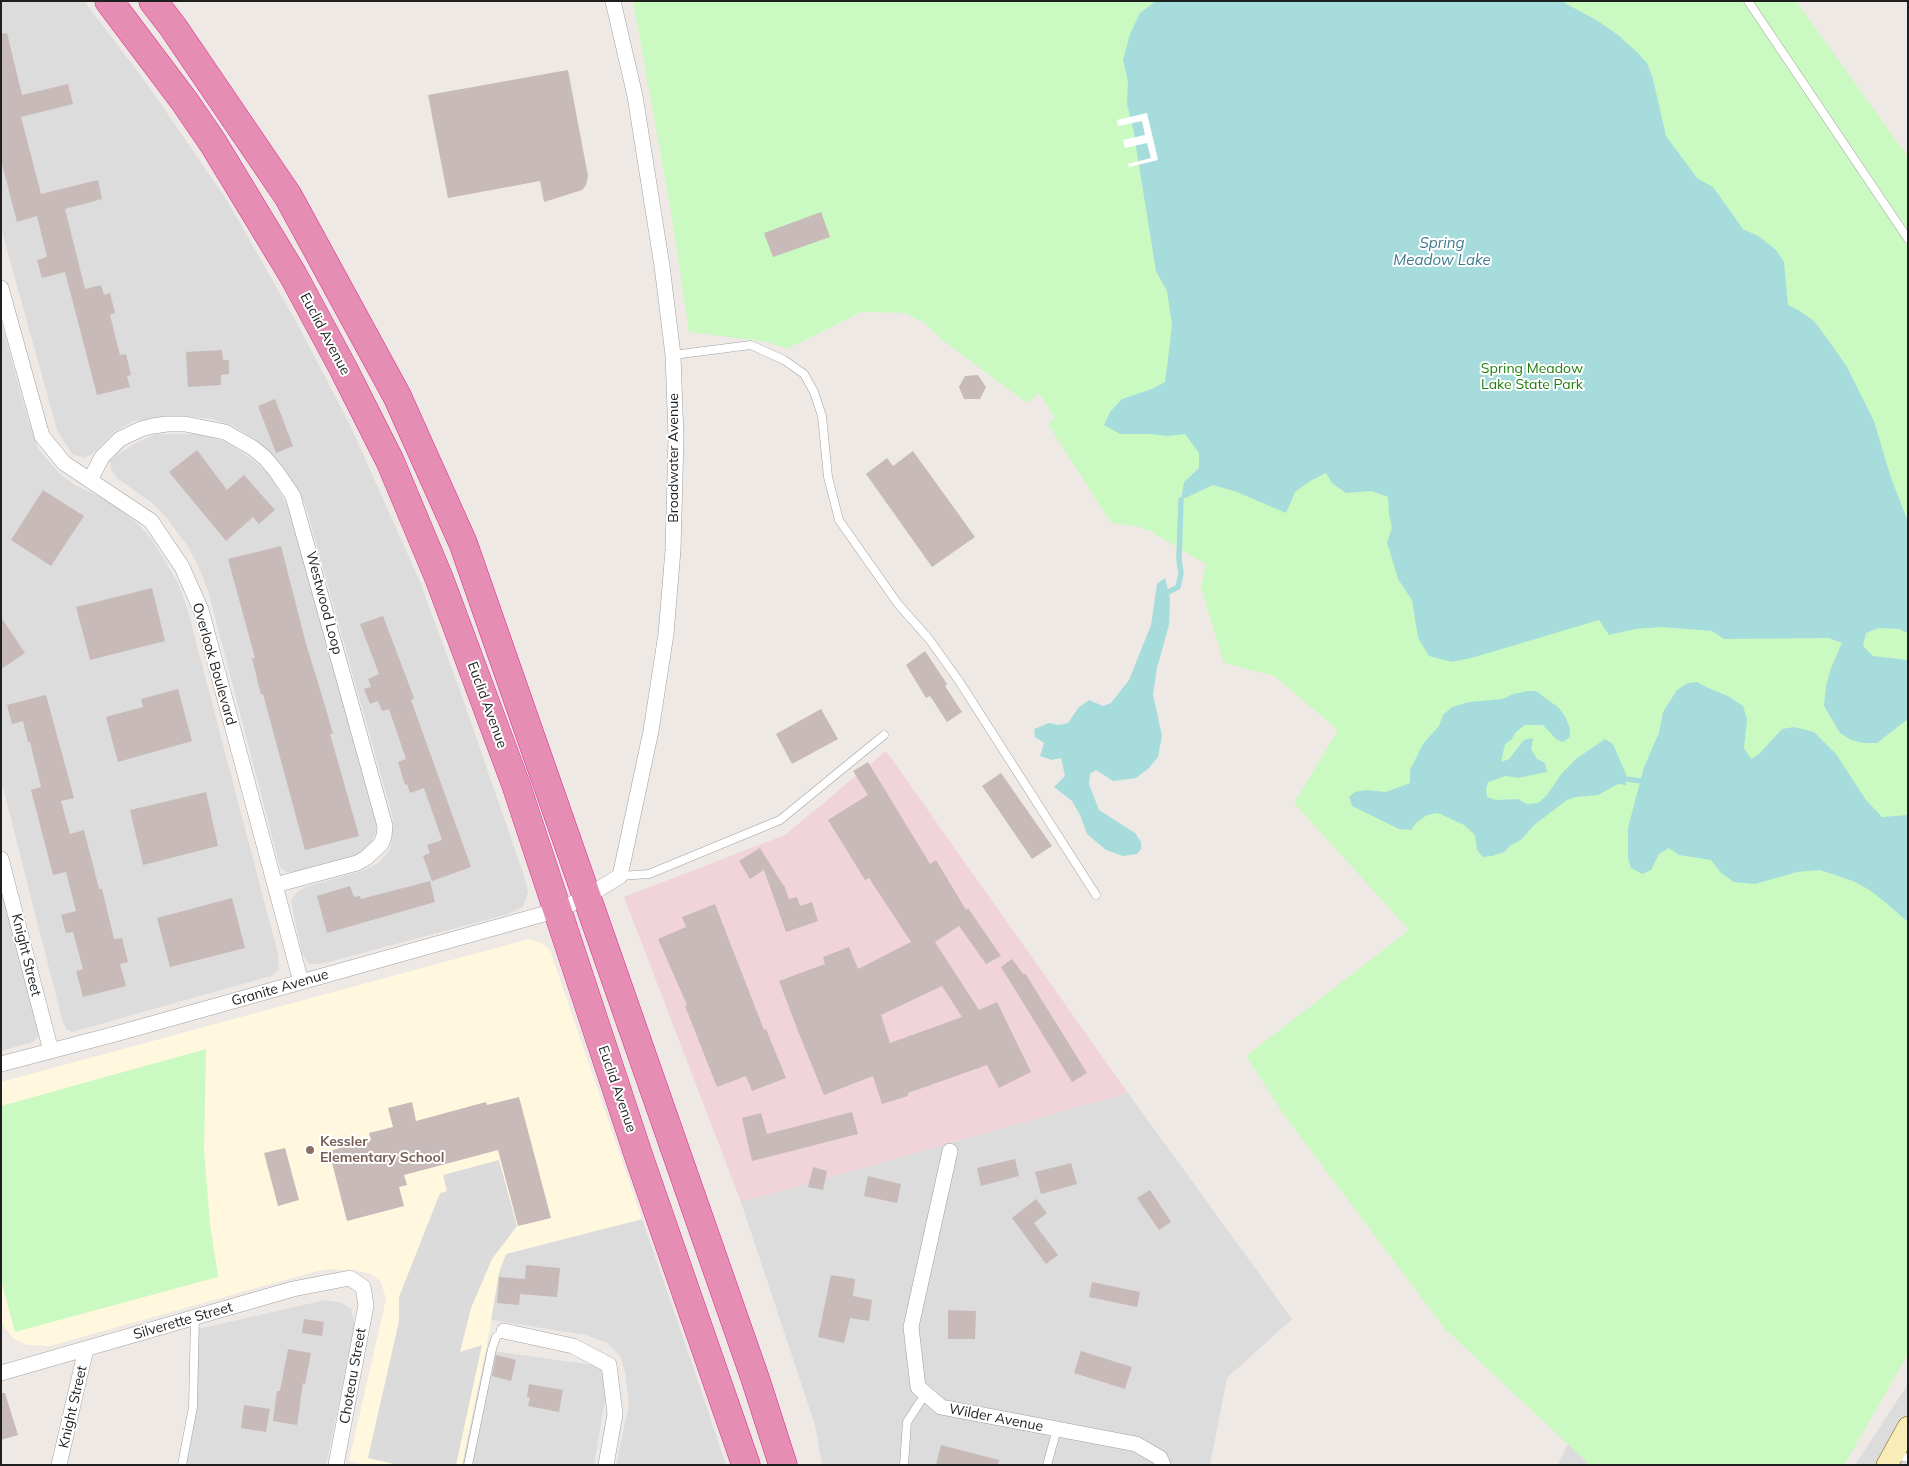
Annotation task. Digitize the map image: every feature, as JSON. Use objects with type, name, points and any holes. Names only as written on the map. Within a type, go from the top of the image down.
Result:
[{"type":"highway","name":"Euclid Avenue","points":[[109,1],[185,102],[213,143],[293,275],[390,461],[439,578],[516,785],[636,1148],[746,1465]]},
{"type":"highway","points":[[153,1],[173,27],[288,196],[397,396],[463,543],[755,1378],[783,1465]]},
{"type":"highway","points":[[721,1392],[755,1378]]},
{"type":"street","name":"Broadwater Avenue","points":[[612,1],[635,96],[662,266],[673,355],[676,438],[674,550],[666,634],[651,731],[620,876]]},
{"type":"street","name":"Overlook Boulevard","points":[[2,293],[42,436],[64,463],[151,521],[182,567],[200,610],[301,982]]},
{"type":"street","name":"Westwood Loop","points":[[90,480],[102,457],[120,439],[141,429],[153,426],[185,424],[225,432],[252,448],[265,458],[293,496],[385,826],[381,844],[366,858],[357,863],[275,885]]},
{"type":"street","name":"Knight Street","points":[[1,859],[51,1051]]},
{"type":"street","points":[[586,897],[620,876]]},
{"type":"street","name":"Granite Avenue","points":[[1,1064],[558,910],[586,897]]},
{"type":"street","name":"Wilder Avenue","points":[[950,1151],[911,1328],[918,1387],[941,1407],[1136,1444],[1160,1458],[1162,1465]]},
{"type":"street","name":"Silverette Street","points":[[3,1368],[86,1348],[293,1289],[350,1278],[363,1287]]},
{"type":"street","name":"Choteau Street","points":[[336,1465],[366,1304],[363,1287]]},
{"type":"street","points":[[504,1331],[573,1346],[610,1365],[615,1414],[606,1465]]},
{"type":"street","name":"Knight Street","points":[[59,1465],[86,1348]]},
{"type":"street","points":[[1896,1459],[1908,1427]]},
{"type":"lane","points":[[1748,1],[1908,238]]},
{"type":"lane","points":[[673,355],[751,345],[784,360],[804,374],[814,392],[822,416],[828,477],[839,520],[898,604],[929,640],[959,682],[1096,895]]},
{"type":"lane","points":[[620,876],[649,874],[780,820],[884,735]]},
{"type":"lane","points":[[182,1465],[193,1407],[194,1317]]},
{"type":"lane","points":[[468,1465],[492,1349],[496,1337],[504,1331]]},
{"type":"lane","points":[[904,1465],[907,1422],[926,1393]]},
{"type":"lane","points":[[1047,1465],[1057,1429]]},
{"type":"shaded area","points":[[1,1],[84,1],[148,85],[228,202],[299,327],[350,425],[420,582],[524,876],[528,892],[523,907],[508,914],[321,964],[309,964],[302,953],[291,901],[296,893],[305,887],[365,870],[378,863],[390,850],[393,818],[305,504],[278,460],[253,438],[232,425],[211,419],[188,416],[134,421],[114,432],[92,454],[84,458],[72,454],[57,430],[1,228]]},
{"type":"shaded area","points":[[1,322],[28,419],[39,450],[59,473],[73,484],[111,502],[140,526],[152,539],[178,583],[186,604],[278,954],[279,970],[271,976],[72,1032],[66,1029],[62,1019],[1,780]]},
{"type":"shaded area","points":[[156,434],[199,434],[224,441],[253,460],[272,477],[291,513],[377,817],[376,832],[371,843],[355,857],[292,872],[286,872],[280,867],[209,594],[200,570],[189,548],[165,516],[151,502],[118,479],[111,470],[110,461],[117,455],[134,444]]},
{"type":"shaded area","points":[[886,751],[1128,1093],[741,1202],[624,897],[785,835]]},
{"type":"shaded area","points":[[1,884],[40,1034],[33,1042],[1,1051]]},
{"type":"shaded area","name":"Kessler Elementary School","points":[[529,939],[542,943],[550,950],[642,1219],[506,1254],[499,1272],[486,1350],[462,1465],[365,1465],[349,1461],[386,1299],[381,1282],[371,1274],[331,1269],[313,1272],[50,1346],[27,1345],[14,1339],[4,1327],[1,1320],[1,1082]]},
{"type":"shaded area","points":[[1128,1093],[1292,1319],[1227,1378],[1210,1465],[822,1465],[815,1425],[741,1202]]},
{"type":"shaded area","points":[[499,1160],[517,1226],[492,1259],[471,1308],[460,1352],[482,1345],[456,1465],[399,1465],[368,1458],[399,1321],[399,1297],[440,1193],[447,1191],[443,1175]]},
{"type":"shaded area","points":[[642,1219],[726,1465],[616,1465],[629,1405],[625,1372],[620,1356],[607,1343],[586,1335],[491,1320],[499,1272],[506,1254]]},
{"type":"shaded area","points":[[325,1300],[342,1303],[351,1309],[355,1325],[326,1465],[182,1465],[193,1407],[194,1330]]},
{"type":"shaded area","points":[[486,1350],[601,1366],[607,1387],[594,1465],[462,1465]]},
{"type":"shaded area","points":[[1908,1384],[1908,1465],[1855,1465]]},
{"type":"shaded area","points":[[1568,1444],[1590,1465],[1558,1465]]},
{"type":"green space","name":"Spring Meadow Lake State Park","points":[[633,1],[1796,1],[1908,157],[1908,1354],[1844,1465],[1590,1465],[1445,1329],[1284,1115],[1246,1056],[1409,930],[1294,803],[1338,730],[1274,676],[1224,663],[1201,588],[1206,564],[1150,531],[1136,526],[1111,523],[1048,424],[1055,418],[1039,393],[1027,403],[941,339],[925,323],[905,313],[861,312],[787,349],[768,342],[689,332],[672,218]]},
{"type":"green space","points":[[206,1049],[204,1150],[210,1224],[218,1277],[15,1332],[1,1280],[1,1106]]},
{"type":"water","name":"Spring Meadow Lake","points":[[1156,1],[1561,1],[1598,21],[1637,52],[1647,63],[1653,79],[1666,136],[1697,178],[1713,187],[1743,229],[1760,237],[1776,250],[1784,262],[1788,305],[1814,321],[1829,341],[1847,367],[1874,421],[1890,475],[1908,522],[1908,633],[1899,629],[1879,628],[1866,633],[1863,646],[1873,656],[1908,660],[1908,719],[1877,743],[1863,743],[1851,740],[1840,733],[1824,706],[1826,686],[1831,668],[1842,643],[1829,638],[1724,639],[1712,631],[1661,627],[1635,629],[1609,635],[1599,620],[1475,657],[1452,662],[1429,656],[1418,638],[1412,600],[1398,579],[1387,542],[1392,528],[1388,497],[1371,491],[1346,493],[1332,483],[1326,473],[1310,481],[1295,492],[1286,513],[1237,492],[1213,485],[1181,500],[1184,482],[1199,468],[1199,453],[1185,434],[1168,436],[1120,434],[1104,425],[1110,412],[1122,399],[1152,389],[1165,382],[1169,351],[1172,325],[1167,291],[1156,271],[1133,128],[1127,104],[1128,82],[1123,60],[1130,34],[1140,13]]},
{"type":"water","points":[[1165,578],[1170,598],[1169,625],[1157,668],[1153,694],[1162,736],[1158,757],[1149,768],[1136,778],[1113,781],[1096,770],[1090,774],[1089,784],[1099,810],[1135,833],[1141,842],[1141,849],[1137,854],[1123,856],[1106,850],[1087,834],[1072,801],[1054,787],[1065,776],[1061,758],[1052,760],[1040,756],[1044,743],[1035,737],[1034,729],[1049,723],[1058,725],[1068,723],[1079,707],[1089,700],[1103,706],[1111,703],[1129,680],[1151,625],[1157,584]]},
{"type":"water","points":[[1697,682],[1728,696],[1743,706],[1747,719],[1744,748],[1751,759],[1759,754],[1782,729],[1794,727],[1814,732],[1836,754],[1866,800],[1882,817],[1908,815],[1908,922],[1868,889],[1853,881],[1820,870],[1797,872],[1755,884],[1734,882],[1721,873],[1711,860],[1679,855],[1669,848],[1659,854],[1651,870],[1642,874],[1631,868],[1628,859],[1628,828],[1644,767],[1659,733],[1663,712],[1677,690],[1688,683]]},
{"type":"water","points":[[1527,691],[1536,691],[1559,708],[1566,718],[1570,729],[1570,737],[1563,742],[1557,740],[1543,725],[1525,725],[1505,744],[1501,762],[1509,759],[1524,740],[1533,738],[1531,749],[1537,759],[1545,763],[1547,772],[1518,778],[1506,776],[1488,782],[1486,789],[1487,797],[1496,800],[1518,799],[1527,804],[1538,803],[1547,795],[1562,773],[1576,759],[1605,739],[1613,744],[1626,774],[1626,785],[1618,784],[1598,795],[1576,797],[1567,800],[1534,825],[1521,840],[1511,845],[1504,852],[1483,857],[1477,850],[1475,835],[1464,825],[1438,813],[1427,815],[1416,823],[1411,830],[1399,829],[1352,806],[1349,797],[1355,792],[1366,790],[1386,792],[1410,783],[1410,770],[1423,744],[1439,726],[1443,715],[1452,707],[1469,702],[1502,699]]},
{"type":"pier","points":[[1147,113],[1158,160],[1129,167],[1128,164],[1151,158],[1147,143],[1125,148],[1123,140],[1145,135],[1142,121],[1118,126],[1117,120]]},
{"type":"building","points":[[7,33],[22,95],[68,84],[73,104],[21,117],[41,194],[98,180],[102,199],[65,209],[85,289],[101,285],[104,295],[110,293],[115,313],[110,315],[120,355],[126,354],[131,375],[127,376],[130,387],[97,395],[65,272],[42,278],[37,260],[47,257],[37,216],[17,222],[1,160],[1,34]]},
{"type":"building","points":[[568,70],[588,176],[586,185],[582,190],[544,202],[540,181],[448,198],[428,95]]},
{"type":"building","points":[[821,212],[830,237],[773,257],[764,233]]},
{"type":"building","points":[[222,350],[223,360],[229,360],[229,374],[221,375],[221,385],[188,387],[186,352]]},
{"type":"building","points":[[978,375],[986,387],[980,399],[964,399],[959,387],[965,376]]},
{"type":"building","points":[[275,399],[293,446],[276,453],[258,406]]},
{"type":"building","points":[[197,450],[227,490],[244,475],[275,510],[259,524],[253,517],[226,541],[169,472]]},
{"type":"building","points":[[913,451],[975,537],[932,567],[866,474],[887,458],[893,466]]},
{"type":"building","points":[[43,490],[84,516],[51,566],[11,540]]},
{"type":"building","points":[[281,546],[306,644],[333,734],[330,734],[359,836],[305,850],[263,694],[261,695],[252,658],[255,658],[228,559]]},
{"type":"building","points":[[152,588],[165,641],[90,660],[76,607]]},
{"type":"building","points":[[383,616],[414,698],[411,700],[471,867],[432,881],[423,856],[430,853],[427,845],[442,840],[424,788],[410,793],[407,784],[405,785],[398,762],[406,759],[389,709],[382,711],[378,701],[370,704],[364,689],[371,687],[368,679],[379,674],[360,624]]},
{"type":"building","points":[[1,617],[25,653],[1,669]]},
{"type":"building","points":[[925,651],[947,684],[945,686],[962,712],[947,722],[930,696],[926,698],[906,665]]},
{"type":"building","points":[[178,689],[192,741],[118,762],[106,717],[143,707],[141,699]]},
{"type":"building","points":[[46,695],[74,798],[61,801],[70,834],[84,830],[99,889],[102,889],[114,939],[122,938],[128,962],[120,964],[126,986],[83,997],[76,971],[83,969],[73,932],[66,933],[61,915],[76,911],[66,872],[53,875],[31,790],[41,787],[30,742],[28,742],[23,721],[12,724],[7,705]]},
{"type":"building","points":[[821,709],[838,739],[792,764],[776,734]]},
{"type":"building","points":[[868,762],[930,864],[936,860],[966,910],[968,908],[1001,956],[986,964],[959,926],[935,942],[979,1010],[997,1002],[1031,1072],[999,1088],[987,1065],[908,1093],[908,1096],[882,1104],[873,1076],[824,1095],[779,981],[825,964],[823,957],[849,947],[858,969],[911,942],[869,878],[865,880],[828,820],[868,795],[853,771]],"holes":[[[942,986],[962,1017],[890,1043],[881,1015]]]},
{"type":"building","points":[[1001,773],[1052,846],[1032,859],[982,786]]},
{"type":"building","points":[[206,792],[218,846],[143,865],[130,810]]},
{"type":"building","points":[[760,848],[784,885],[789,899],[797,897],[800,906],[812,902],[818,921],[786,932],[764,870],[750,879],[739,861]]},
{"type":"building","points":[[430,881],[435,902],[327,933],[317,896],[350,886],[354,897],[360,896],[361,899]]},
{"type":"building","points":[[232,898],[245,948],[170,967],[157,918]]},
{"type":"building","points":[[715,904],[764,1030],[766,1029],[786,1078],[752,1091],[746,1076],[717,1087],[685,1006],[687,1005],[658,939],[686,927],[682,917]]},
{"type":"building","points":[[1012,959],[1024,975],[1025,973],[1087,1073],[1072,1082],[1001,967]]},
{"type":"building","points":[[519,1097],[551,1218],[518,1226],[498,1150],[404,1175],[407,1185],[399,1187],[404,1206],[347,1221],[329,1151],[371,1140],[369,1133],[393,1127],[388,1108],[412,1102],[416,1121],[486,1102],[487,1105]]},
{"type":"building","points":[[852,1112],[858,1134],[752,1161],[742,1118],[761,1113],[767,1134]]},
{"type":"building","points":[[285,1148],[299,1200],[278,1206],[264,1153]]},
{"type":"building","points":[[1015,1159],[1019,1176],[981,1186],[977,1168]]},
{"type":"building","points":[[1071,1163],[1077,1184],[1041,1194],[1035,1172]]},
{"type":"building","points":[[813,1167],[827,1171],[823,1190],[808,1187]]},
{"type":"building","points":[[868,1176],[901,1184],[897,1203],[864,1196]]},
{"type":"building","points":[[1150,1190],[1171,1222],[1159,1230],[1137,1198]]},
{"type":"building","points":[[1036,1199],[1047,1213],[1034,1223],[1058,1255],[1046,1264],[1012,1218]]},
{"type":"building","points":[[526,1265],[560,1268],[557,1297],[520,1294],[519,1305],[497,1303],[499,1277],[525,1279]]},
{"type":"building","points":[[831,1275],[855,1279],[853,1296],[872,1300],[869,1321],[850,1318],[844,1343],[818,1337]]},
{"type":"building","points":[[1092,1282],[1140,1292],[1137,1307],[1089,1297]]},
{"type":"building","points":[[948,1310],[976,1311],[975,1339],[948,1339]]},
{"type":"building","points":[[304,1319],[324,1322],[322,1336],[302,1333]]},
{"type":"building","points":[[288,1349],[311,1353],[305,1384],[303,1383],[297,1425],[273,1421],[277,1391],[280,1391]]},
{"type":"building","points":[[1081,1351],[1132,1367],[1125,1389],[1074,1373]]},
{"type":"building","points":[[496,1355],[516,1360],[511,1381],[492,1376]]},
{"type":"building","points":[[529,1384],[563,1390],[559,1412],[528,1406],[530,1398],[527,1397]]},
{"type":"building","points":[[1,1393],[5,1393],[18,1435],[1,1440]]},
{"type":"building","points":[[244,1405],[270,1409],[266,1432],[241,1428]]},
{"type":"building","points":[[941,1445],[999,1460],[998,1465],[936,1465]]},
{"type":"waterway","points":[[1168,592],[1178,587],[1181,574],[1179,559],[1181,500]]},
{"type":"waterway","points":[[1626,779],[1641,781]]},
{"type":"place","name":"Kessler Elementary School","points":[[310,1150]]}]
